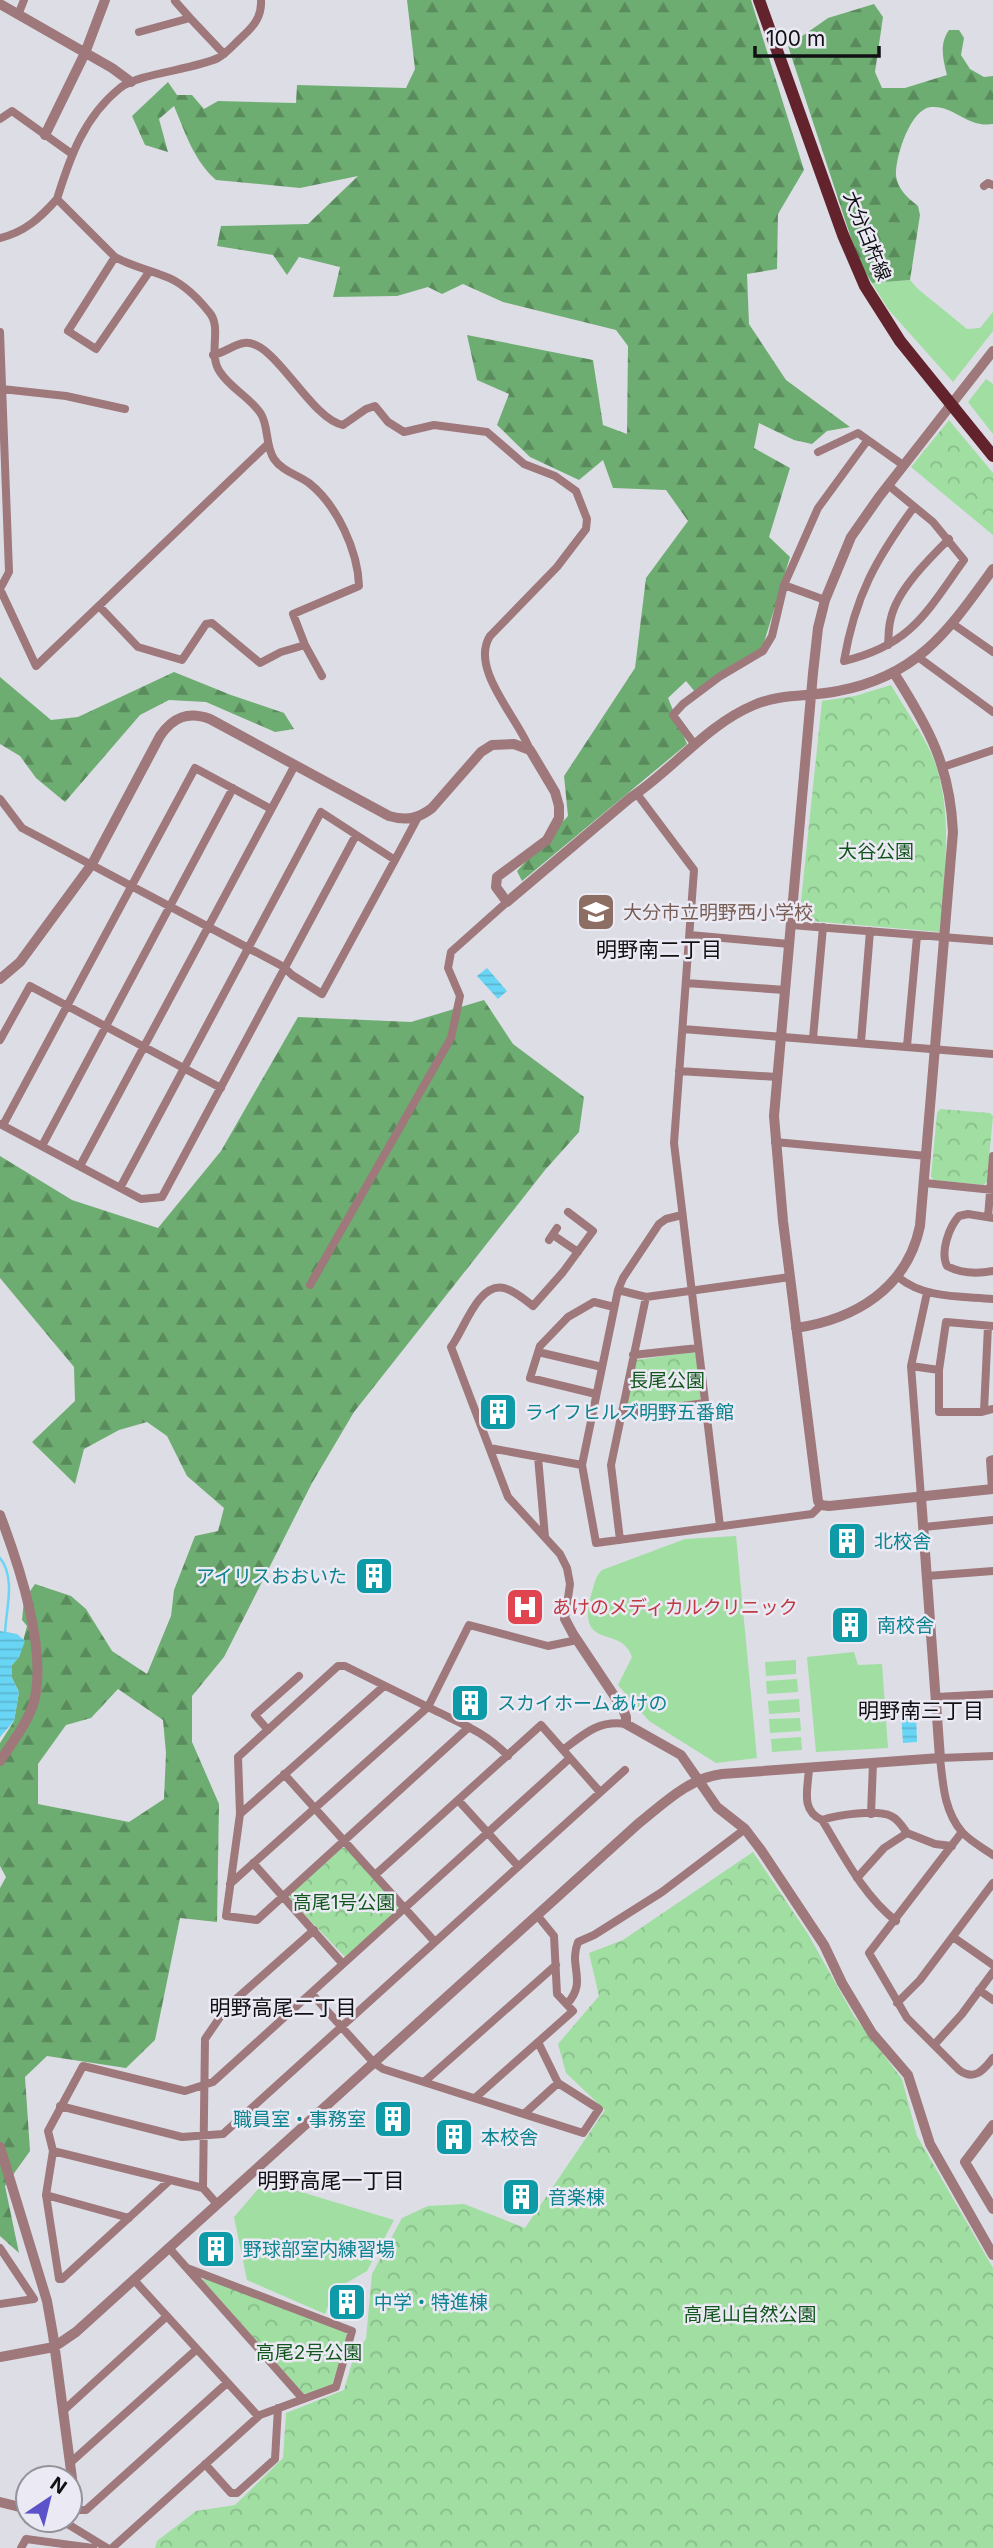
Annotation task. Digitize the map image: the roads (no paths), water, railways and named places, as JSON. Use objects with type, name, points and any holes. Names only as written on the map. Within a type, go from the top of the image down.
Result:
[{"type":"main road","name":"大分臼杵線","points":[[759,0],[843,235],[865,286],[900,341],[993,456]]},
{"type":"street","points":[[18,15],[24,0]]},
{"type":"street","points":[[45,135],[85,53],[105,0]]},
{"type":"street","points":[[0,238],[16,234],[34,223],[57,199],[72,154],[90,120],[105,102],[131,82],[194,67],[224,54],[254,26],[262,10],[261,0]]},
{"type":"street","points":[[175,1],[224,54]]},
{"type":"street","points":[[0,4],[131,82]]},
{"type":"street","points":[[139,32],[190,18]]},
{"type":"street","points":[[0,119],[12,111],[72,154]]},
{"type":"street","points":[[57,199],[115,257],[181,285],[210,313],[215,321],[214,355],[219,372],[263,417],[268,444],[275,459],[285,469],[310,484],[337,517],[350,541],[359,586],[293,614],[305,645],[322,676]]},
{"type":"street","points":[[115,257],[68,331],[96,349],[149,272]]},
{"type":"street","points":[[0,332],[9,572],[0,589],[36,666],[268,444]]},
{"type":"street","points":[[214,355],[244,343],[253,344],[282,366],[319,410],[335,423],[343,425],[366,408],[375,406],[388,422],[404,432],[434,425],[487,432],[524,464],[551,474],[573,488],[587,519],[586,529],[556,567],[490,636],[485,648],[485,662],[491,680],[525,736],[530,750],[555,792],[559,806],[559,818],[547,840],[497,877],[496,887],[507,902]]},
{"type":"street","points":[[821,1505],[816,1496],[775,1142],[780,1035],[817,637],[825,600],[852,537],[903,465],[993,351]]},
{"type":"street","points":[[2,389],[66,396],[125,409]]},
{"type":"street","points":[[818,452],[858,433],[903,465]]},
{"type":"street","points":[[695,745],[673,715],[683,704],[719,677],[763,651],[772,636],[784,585],[818,508],[867,441]]},
{"type":"street","points":[[888,485],[914,507],[949,539],[964,561],[919,621],[904,636],[865,656],[844,661],[857,603],[868,578],[914,507]]},
{"type":"street","points":[[888,645],[891,616],[902,594],[926,562],[949,539]]},
{"type":"street","points":[[310,1285],[451,1038],[460,996],[448,968],[451,952],[507,902],[734,715],[756,704],[777,698],[849,689],[894,673],[918,657],[953,624],[993,569]]},
{"type":"street","points":[[784,585],[825,600]]},
{"type":"street","points":[[99,606],[138,647],[182,660],[206,624],[212,623],[260,663],[281,652],[305,645]]},
{"type":"street","points":[[953,624],[993,652]]},
{"type":"street","points":[[918,657],[993,712]]},
{"type":"street","points":[[796,1328],[842,1317],[859,1308],[898,1277],[912,1255],[917,1240],[925,1183],[953,832],[951,803],[943,767],[927,726],[894,673]]},
{"type":"street","points":[[0,979],[20,962],[92,864],[160,736],[174,720],[198,715],[210,719],[389,816],[406,820],[418,817],[432,808],[486,748],[506,743],[530,750]]},
{"type":"street","points":[[943,767],[993,750]]},
{"type":"street","points":[[80,1166],[295,765]]},
{"type":"street","points":[[271,809],[195,768],[2,1124],[141,1199],[162,1197],[356,835]]},
{"type":"street","points":[[42,1146],[233,788]]},
{"type":"street","points":[[637,794],[693,868],[695,878],[674,1133],[720,1526]]},
{"type":"street","points":[[0,799],[22,828],[284,967],[322,994],[418,817]]},
{"type":"street","points":[[120,1188],[321,812],[395,860]]},
{"type":"street","points":[[790,925],[993,941]]},
{"type":"street","points":[[813,1038],[823,927]]},
{"type":"street","points":[[861,1042],[870,932]]},
{"type":"street","points":[[690,935],[789,943]]},
{"type":"street","points":[[907,1046],[917,936]]},
{"type":"street","points":[[686,982],[785,990]]},
{"type":"street","points":[[0,1040],[30,986],[221,1088]]},
{"type":"street","points":[[682,1028],[993,1054]]},
{"type":"street","points":[[679,1071],[777,1077]]},
{"type":"street","points":[[775,1142],[927,1156]]},
{"type":"street","points":[[993,1156],[990,1217],[968,1214],[957,1217],[948,1237],[944,1261],[947,1266],[957,1270],[978,1273],[993,1271]]},
{"type":"street","points":[[925,1183],[991,1190]]},
{"type":"street","points":[[568,1212],[593,1231],[533,1306],[506,1289],[488,1291],[480,1298],[451,1347],[508,1497],[560,1554],[567,1568],[570,1584],[565,1619],[576,1640],[623,1709],[625,1724]]},
{"type":"street","points":[[682,1215],[666,1219],[659,1224],[618,1290],[582,1465],[596,1543],[812,1514],[821,1505]]},
{"type":"street","points":[[553,1234],[578,1252]]},
{"type":"street","points":[[618,1290],[646,1297],[790,1277]]},
{"type":"street","points":[[898,1277],[911,1287],[927,1293],[993,1299]]},
{"type":"street","points":[[927,1293],[911,1366],[940,1758],[946,1804],[962,1832],[993,1855]]},
{"type":"street","points":[[620,1540],[611,1465],[646,1297]]},
{"type":"street","points":[[596,1394],[530,1378],[540,1346],[568,1317],[594,1302],[614,1307]]},
{"type":"street","points":[[946,1322],[991,1326],[988,1410],[939,1412],[939,1370],[946,1322]]},
{"type":"street","points":[[633,1355],[698,1348]]},
{"type":"street","points":[[538,1353],[602,1367]]},
{"type":"street","points":[[911,1366],[939,1370]]},
{"type":"street","points":[[621,1414],[705,1403]]},
{"type":"street","points":[[489,1448],[582,1465]]},
{"type":"street","points":[[538,1457],[545,1537]]},
{"type":"street","points":[[821,1505],[993,1489],[990,1460],[993,1459]]},
{"type":"street","points":[[0,1516],[27,1599],[38,1675],[30,1715],[0,1761]]},
{"type":"street","points":[[924,1527],[993,1520]]},
{"type":"street","points":[[927,1576],[993,1571]]},
{"type":"street","points":[[230,1884],[428,1707],[469,1625],[548,1646],[576,1640]]},
{"type":"street","points":[[469,1727],[257,1920],[226,1916],[240,1814],[238,1757],[338,1666],[345,1666],[384,1686],[428,1707],[469,1727],[491,1738],[508,1756]]},
{"type":"street","points":[[268,1730],[255,1715],[299,1676]]},
{"type":"street","points":[[290,1684],[302,1698]]},
{"type":"street","points":[[240,1814],[384,1686]]},
{"type":"street","points":[[936,1697],[993,1694]]},
{"type":"street","points":[[564,1750],[591,1730],[606,1723],[625,1724],[681,1755],[717,1807],[745,1829],[824,1945],[842,1983],[872,2033],[908,2075],[930,2144],[993,2255]]},
{"type":"street","points":[[375,1875],[541,1725],[600,1793]]},
{"type":"street","points":[[0,2357],[54,2347],[76,2332],[639,1823],[671,1797],[699,1780],[714,1775],[993,1756]]},
{"type":"street","points":[[170,2180],[59,2279],[46,2195],[53,2151],[48,2131],[83,2066],[185,2091],[213,2082],[570,1758]]},
{"type":"street","points":[[871,1814],[873,1763]]},
{"type":"street","points":[[809,1768],[807,1807],[812,1815],[822,1820],[876,1903],[896,1921]]},
{"type":"street","points":[[60,2106],[182,2137],[223,2134],[625,1770]]},
{"type":"street","points":[[284,1774],[435,1942]]},
{"type":"street","points":[[458,1800],[518,1866]]},
{"type":"street","points":[[822,1820],[871,1814],[891,1816],[907,1833],[935,1844],[952,1846]]},
{"type":"street","points":[[567,2004],[576,1995],[578,1988],[575,1949],[578,1942],[594,1935],[662,1892],[745,1829]]},
{"type":"street","points":[[962,1832],[869,1953],[907,2018],[959,2070],[970,2076],[982,2071],[993,2058]]},
{"type":"street","points":[[858,1878],[884,1848],[907,1833]]},
{"type":"street","points":[[253,1863],[343,1964]]},
{"type":"street","points":[[897,2003],[920,1980],[993,1883]]},
{"type":"street","points":[[475,2098],[573,2011],[557,1994],[554,1936],[537,1915]]},
{"type":"street","points":[[203,2188],[205,2039],[227,2007],[314,1930]]},
{"type":"street","points":[[953,1937],[993,1965]]},
{"type":"street","points":[[424,2082],[556,1965]]},
{"type":"street","points":[[934,2045],[993,1972]]},
{"type":"street","points":[[979,1990],[993,2000]]},
{"type":"street","points":[[311,1993],[374,2063],[383,2069],[583,2133],[599,2109],[558,2083],[538,2042]]},
{"type":"street","points":[[524,2114],[558,2083]]},
{"type":"street","points":[[992,2207],[965,2162],[993,2125]]},
{"type":"street","points":[[0,2147],[47,2301],[71,2463]]},
{"type":"street","points":[[53,2151],[203,2188],[217,2204]]},
{"type":"street","points":[[46,2195],[128,2218]]},
{"type":"street","points":[[169,2248],[303,2399]]},
{"type":"street","points":[[0,2304],[34,2299],[1,2251]]},
{"type":"street","points":[[84,2533],[110,2548],[258,2416],[336,2387],[352,2331],[187,2268]]},
{"type":"street","points":[[134,2280],[258,2416]]},
{"type":"street","points":[[63,2411],[167,2316]]},
{"type":"street","points":[[71,2463],[197,2349]]},
{"type":"street","points":[[84,2510],[228,2383]]},
{"type":"street","points":[[205,2464],[231,2493],[237,2494],[275,2459],[278,2408]]},
{"type":"street","points":[[21,2548],[26,2539],[93,2548]]},
{"type":"water","points":[[487,968],[507,991],[498,999],[477,976]]},
{"type":"water","points":[[0,1631],[17,1634],[25,1641],[19,1657],[12,1665],[12,1678],[19,1692],[14,1721],[0,1737]]},
{"type":"water","points":[[916,1711],[917,1742],[903,1743],[901,1712]]},
{"type":"waterway","points":[[0,1558],[5,1566],[9,1584],[5,1633]]},
{"type":"place","name":"大分市立明野西小学校","points":[[596,912]]},
{"type":"place","name":"ライフヒルズ明野五番館","points":[[498,1412]]},
{"type":"place","name":"北校舎","points":[[847,1541]]},
{"type":"place","name":"アイリスおおいた","points":[[374,1576]]},
{"type":"place","name":"あけのメディカルクリニック","points":[[525,1607]]},
{"type":"place","name":"南校舎","points":[[850,1625]]},
{"type":"place","name":"スカイホームあけの","points":[[470,1703]]},
{"type":"place","name":"職員室・事務室","points":[[393,2119]]},
{"type":"place","name":"本校舎","points":[[454,2137]]},
{"type":"place","name":"音楽棟","points":[[521,2197]]},
{"type":"place","name":"野球部室内練習場","points":[[216,2249]]},
{"type":"place","name":"中学・特進棟","points":[[347,2302]]},
{"type":"district","name":"明野南二丁目","points":[[659,949]]},
{"type":"district","name":"明野南三丁目","points":[[921,1710]]},
{"type":"district","name":"明野高尾二丁目","points":[[283,2007]]},
{"type":"district","name":"明野高尾一丁目","points":[[331,2180]]},
{"type":"park label","name":"大谷公園","points":[[876,851]]},
{"type":"park label","name":"長尾公園","points":[[667,1380]]},
{"type":"park label","name":"高尾1号公園","points":[[344,1902]]},
{"type":"park label","name":"高尾山自然公園","points":[[750,2314]]},
{"type":"park label","name":"高尾2号公園","points":[[309,2352]]}]
